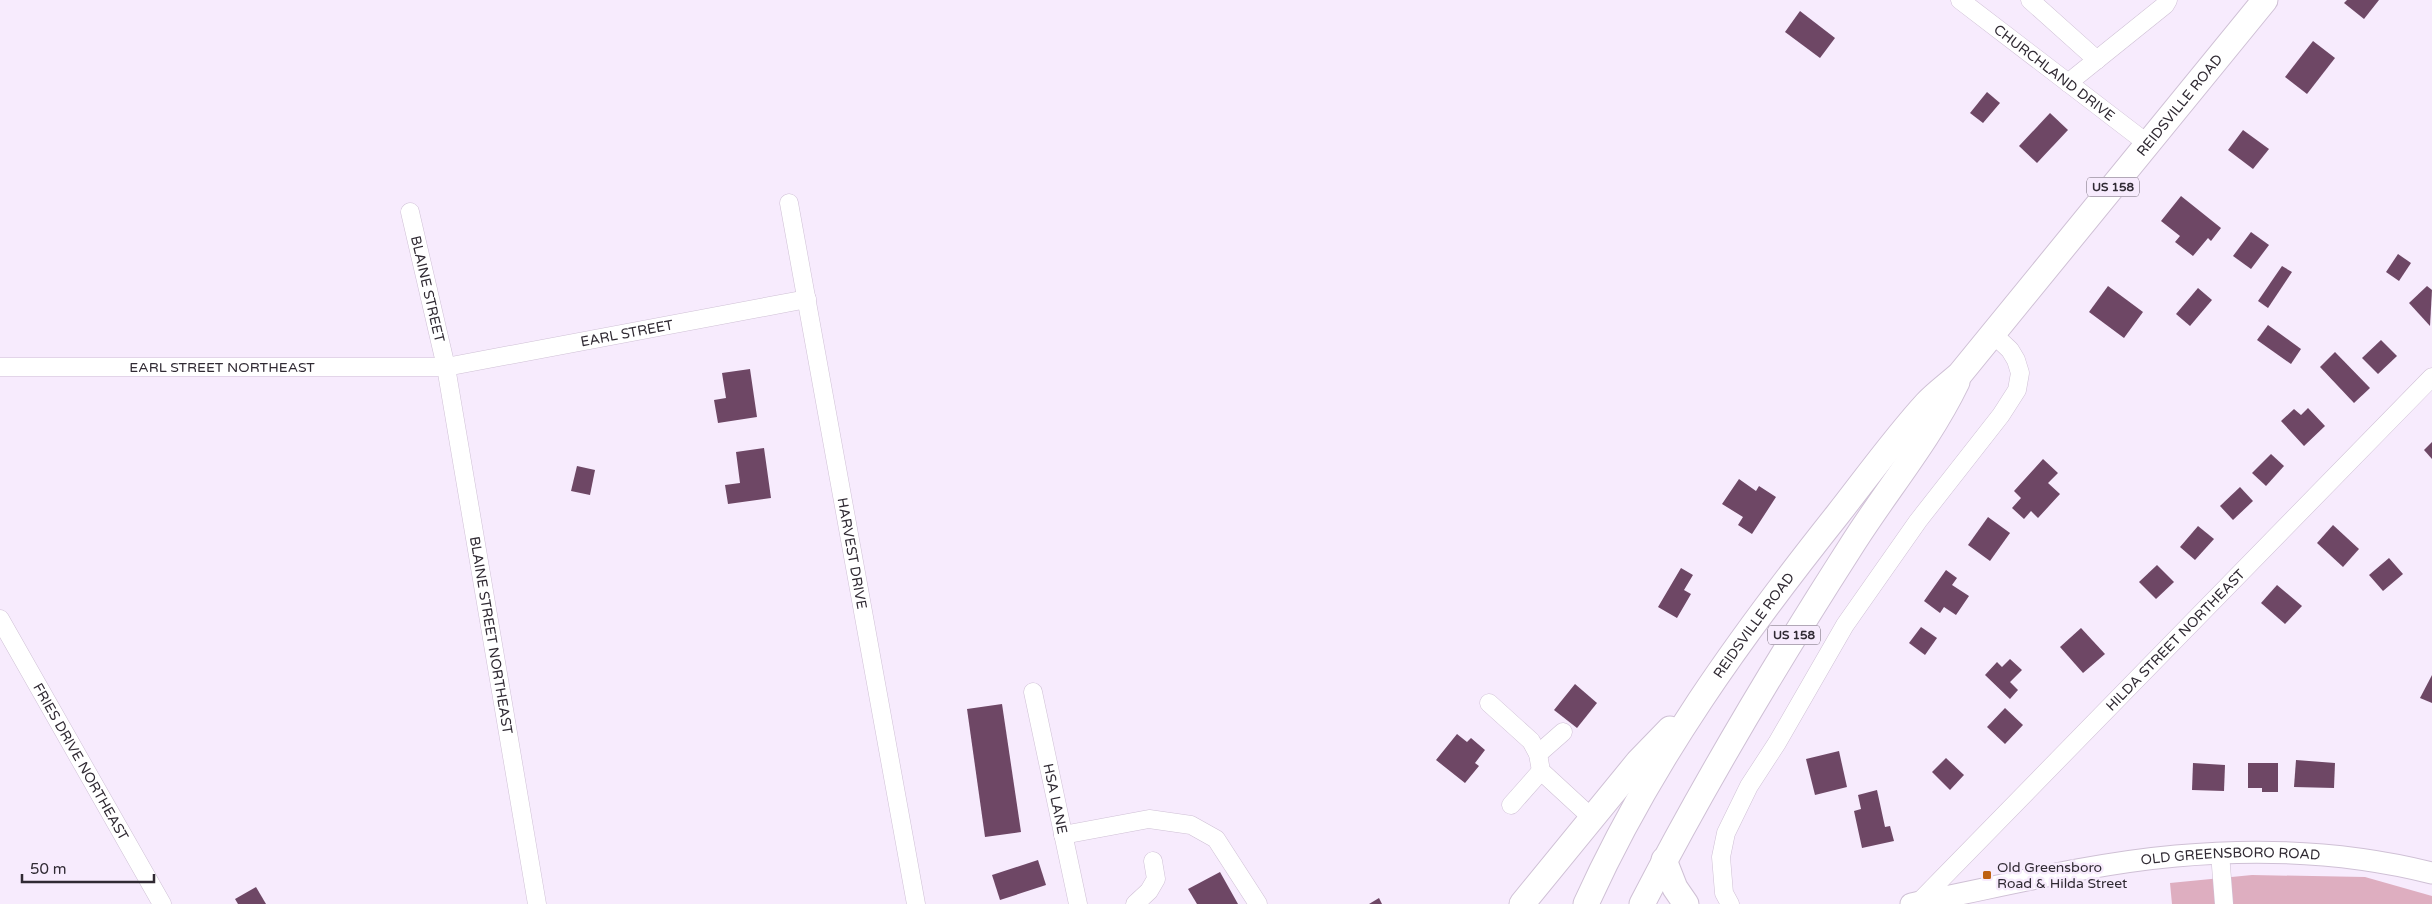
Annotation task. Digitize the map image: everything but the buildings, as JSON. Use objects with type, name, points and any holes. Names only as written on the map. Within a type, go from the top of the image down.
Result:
[{"type":"highway","name":"REIDSVILLE ROAD","points":[[1586,904],[1644,792],[1704,692],[1772,597],[1927,403],[1960,374],[2265,0]]},
{"type":"highway","name":"REIDSVILLE ROAD","points":[[1642,904],[1714,767],[1852,545],[1941,414],[1960,374]]},
{"type":"highway","points":[[1522,904],[1638,762],[1704,692]]},
{"type":"highway","points":[[1664,860],[1675,888],[1686,904]]},
{"type":"main road","name":"OLD GREENSBORO ROAD","points":[[1914,903],[2134,862],[2220,853],[2314,854],[2362,859],[2432,873]]},
{"type":"street","name":"CHURCHLAND DRIVE","points":[[1960,0],[2148,144]]},
{"type":"street","points":[[2030,0],[2097,60]]},
{"type":"street","points":[[2068,83],[2168,0]]},
{"type":"street","name":"HARVEST DRIVE","points":[[789,203],[916,904]]},
{"type":"street","name":"BLAINE STREET","points":[[410,212],[446,367]]},
{"type":"street","name":"EARL STREET","points":[[446,367],[807,300]]},
{"type":"street","points":[[1730,904],[1724,893],[1721,857],[1726,833],[1749,786],[1777,743],[1846,625],[1918,521],[2002,415],[2017,390],[2020,373],[2016,360],[2010,350],[1993,334]]},
{"type":"street","name":"EARL STREET NORTHEAST","points":[[0,367],[446,367]]},
{"type":"street","name":"BLAINE STREET NORTHEAST","points":[[446,367],[537,904]]},
{"type":"street","name":"HILDA STREET NORTHEAST","points":[[1914,903],[2432,377]]},
{"type":"street","name":"FRIES DRIVE NORTHEAST","points":[[0,620],[162,904]]},
{"type":"street","name":"HSA LANE","points":[[1033,692],[1078,904]]},
{"type":"street","points":[[1489,703],[1531,741],[1540,762],[1592,818]]},
{"type":"street","points":[[1511,805],[1563,732]]},
{"type":"street","points":[[1063,834],[1149,819],[1191,825],[1216,839],[1258,904]]},
{"type":"street","points":[[2220,853],[2224,904]]},
{"type":"street","points":[[1135,904],[1149,891],[1156,879],[1153,861]]},
{"type":"shaded area","points":[[2252,875],[2365,877],[2432,896],[2432,904],[2172,904],[2170,883]]},
{"type":"place","name":"Old Greensboro Road & Hilda Street","points":[[1987,875]]}]
